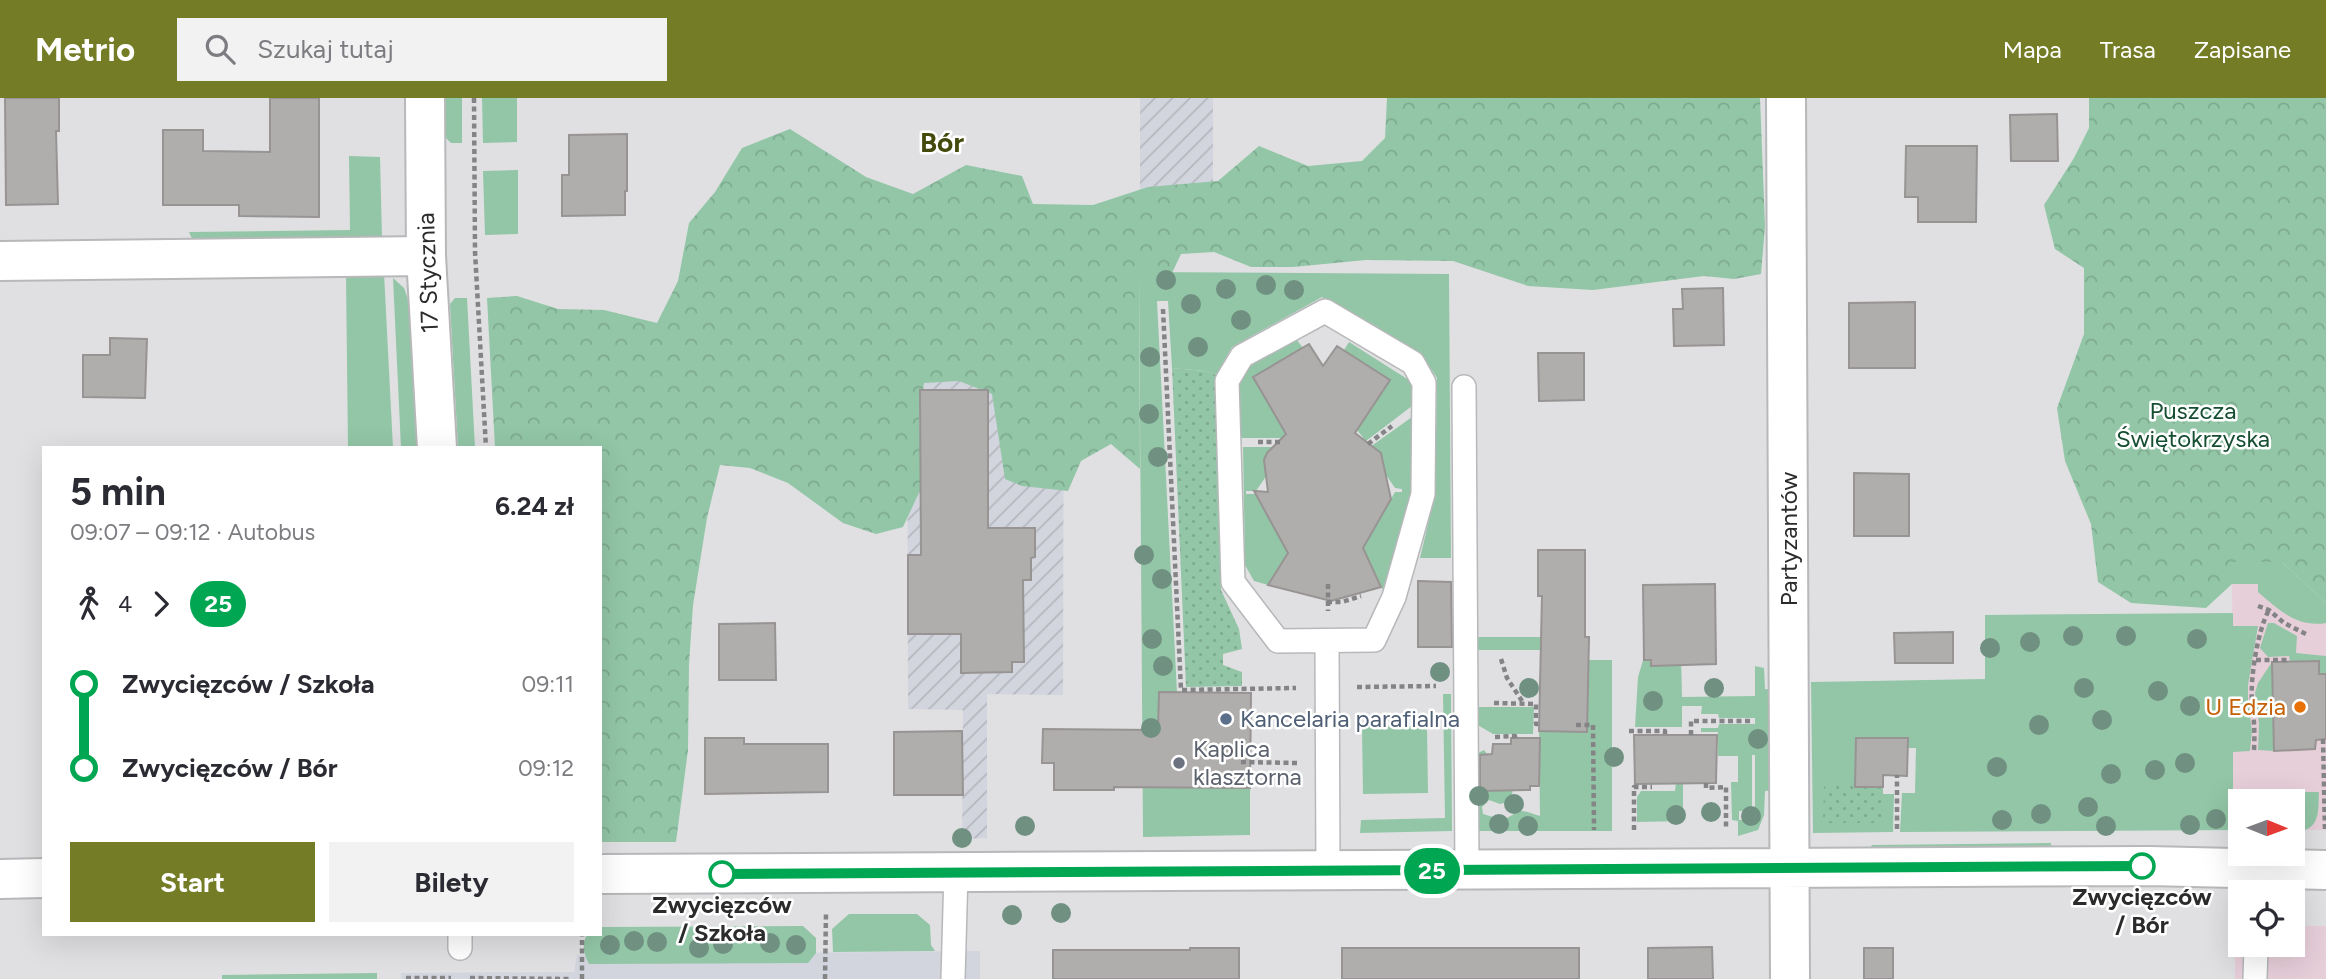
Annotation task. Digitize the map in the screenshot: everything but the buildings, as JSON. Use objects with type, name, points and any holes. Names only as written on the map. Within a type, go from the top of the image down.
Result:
[{"type":"street","name":"17 Stycznia","points":[[425,98],[426,256],[437,446]]},
{"type":"street","name":"Partyzantów","points":[[1786,98],[1790,979]]},
{"type":"street","points":[[0,261],[426,256]]},
{"type":"street","points":[[2259,880],[2325,853]]},
{"type":"street","points":[[602,874],[2149,866],[2250,880]]},
{"type":"street","points":[[0,878],[42,878]]},
{"type":"lane","points":[[1325,311],[1412,363],[1424,383],[1423,494],[1394,597],[1374,640],[1327,641],[1278,641],[1233,583],[1227,381],[1242,356],[1325,311]]},
{"type":"lane","points":[[1464,387],[1467,871]]},
{"type":"lane","points":[[1327,641],[1328,872]]},
{"type":"lane","points":[[953,979],[956,872]]},
{"type":"lane","points":[[2255,979],[2256,957]]},
{"type":"path","points":[[474,98],[475,252],[486,446]]},
{"type":"path","points":[[1163,309],[1181,690],[1437,686]]},
{"type":"path","points":[[1328,584],[1327,602],[1342,602],[1365,595]]},
{"type":"path","points":[[2258,606],[2306,634]]},
{"type":"path","points":[[2254,750],[2252,680],[2261,629],[2269,610]]},
{"type":"path","points":[[1501,659],[1507,678],[1524,704]]},
{"type":"path","points":[[2256,660],[2288,660]]},
{"type":"path","points":[[1465,703],[1536,704],[1536,724],[1539,724]]},
{"type":"path","points":[[1691,735],[1691,721],[1755,721]]},
{"type":"path","points":[[1576,726],[1593,725],[1594,841]]},
{"type":"path","points":[[1629,731],[1665,731],[1665,735]]},
{"type":"path","points":[[2323,739],[2325,853]]},
{"type":"path","points":[[1241,762],[1328,763]]},
{"type":"path","points":[[1897,775],[1897,832]]},
{"type":"path","points":[[1706,783],[1706,788],[1726,787],[1726,841]]},
{"type":"path","points":[[1634,841],[1634,788],[1652,787]]},
{"type":"path","points":[[825,979],[826,911]]},
{"type":"path","points":[[582,936],[582,979]]},
{"type":"path","points":[[406,978],[458,978]]},
{"type":"path","points":[[467,978],[569,979]]},
{"type":"shaded area","points":[[1140,98],[1213,98],[1213,193],[1140,193]]},
{"type":"shaded area","points":[[1064,272],[1063,695],[987,694],[987,838],[962,839],[963,710],[908,709],[907,275]]},
{"type":"shaded area","points":[[2232,562],[2326,603],[2326,830],[2305,830],[2305,789],[2233,789]]},
{"type":"shaded area","points":[[2305,926],[2326,926],[2326,979],[2235,979],[2235,957],[2305,957]]},
{"type":"shaded area","points":[[980,951],[980,979],[401,979],[401,973],[574,972],[577,955]]},
{"type":"green space","points":[[445,98],[462,98],[462,143],[451,143],[446,138]]},
{"type":"green space","points":[[482,98],[517,98],[517,142],[483,143]]},
{"type":"green space","points":[[1387,98],[1760,98],[1765,226],[1761,274],[1734,279],[1704,276],[1593,290],[1528,286],[1453,261],[1366,260],[1293,267],[1251,267],[1214,252],[1181,254],[1172,273],[1139,273],[1140,469],[1111,444],[1081,461],[1068,491],[1022,486],[1005,479],[992,394],[959,381],[924,383],[919,421],[924,482],[903,527],[876,534],[843,523],[788,483],[750,468],[720,465],[707,518],[693,605],[688,750],[676,842],[602,842],[602,446],[495,446],[487,298],[517,296],[558,309],[604,310],[657,323],[678,281],[689,223],[715,192],[742,148],[790,129],[866,177],[913,194],[966,165],[1022,176],[1033,204],[1093,205],[1148,187],[1218,181],[1259,146],[1308,166],[1362,161],[1385,138]]},
{"type":"green space","name":"Puszcza Świętokrzyska","points":[[2089,98],[2326,98],[2326,603],[2282,562],[2232,562],[2232,584],[2206,608],[2131,603],[2098,582],[2091,524],[2065,461],[2057,408],[2084,334],[2084,268],[2055,249],[2044,205],[2074,158],[2089,128]]},
{"type":"green space","points":[[349,156],[380,157],[382,238],[194,243],[189,232],[350,230]]},
{"type":"green space","points":[[518,170],[518,234],[485,235],[483,171]]},
{"type":"green space","points":[[1139,272],[1449,274],[1451,558],[1420,558],[1435,495],[1437,378],[1423,357],[1322,297],[1232,347],[1216,375],[1205,371],[1172,368],[1168,301],[1157,301],[1177,692],[1158,787],[1250,788],[1250,835],[1143,837]]},
{"type":"green space","points":[[384,273],[393,446],[348,446],[346,276],[166,278]]},
{"type":"green space","points":[[393,278],[404,288],[411,308],[418,446],[401,446]]},
{"type":"green space","points":[[455,298],[467,298],[475,446],[458,446],[450,304]]},
{"type":"green space","points":[[1296,339],[1303,348],[1253,377],[1287,435],[1284,438],[1240,438],[1239,386],[1249,365]]},
{"type":"green space","points":[[1349,342],[1412,382],[1412,406],[1366,441],[1357,430],[1390,380],[1344,350]]},
{"type":"green space","points":[[1172,368],[1205,371],[1216,375],[1221,590],[1239,629],[1242,649],[1223,654],[1223,665],[1242,672],[1242,686],[1186,687]]},
{"type":"green space","points":[[1412,417],[1415,491],[1385,594],[1363,548],[1395,492],[1402,492],[1402,489],[1395,488],[1382,469],[1382,455],[1370,447]]},
{"type":"green space","points":[[1243,447],[1277,447],[1267,453],[1264,460],[1269,472],[1256,491],[1246,491],[1246,494],[1256,494],[1288,553],[1268,585],[1254,581],[1245,565]]},
{"type":"green space","points":[[2232,562],[2282,562],[2326,603],[2326,623],[2306,623],[2289,616],[2258,592],[2258,584],[2232,584]]},
{"type":"green space","points":[[2233,613],[2233,626],[2258,626],[2248,685],[2252,731],[2250,751],[2233,752],[2233,789],[2228,789],[2228,830],[1900,832],[1902,793],[1915,793],[1916,748],[1908,748],[1907,738],[1856,737],[1855,787],[1883,787],[1883,794],[1894,794],[1893,832],[1813,833],[1811,682],[1985,679],[1985,615]]},
{"type":"green space","points":[[2268,623],[2274,623],[2297,636],[2296,653],[2326,656],[2326,674],[2319,674],[2319,661],[2290,662],[2289,656],[2268,657],[2260,648]]},
{"type":"green space","points":[[1474,637],[1588,637],[1589,660],[1612,660],[1612,831],[1474,831],[1474,755],[1484,750],[1487,754],[1477,755],[1477,791],[1492,791],[1493,785],[1513,785],[1509,802],[1500,804],[1489,800],[1482,807],[1483,814],[1503,820],[1520,811],[1540,816],[1539,731],[1575,732],[1576,720],[1587,720],[1588,674],[1560,650],[1474,650]]},
{"type":"green space","points":[[1644,657],[1651,657],[1652,666],[1665,666],[1665,657],[1681,657],[1682,697],[1755,696],[1755,666],[1764,668],[1765,689],[1775,690],[1776,790],[1765,791],[1764,815],[1758,830],[1738,836],[1738,821],[1732,820],[1731,782],[1738,782],[1738,756],[1718,756],[1718,732],[1701,732],[1701,728],[1718,728],[1719,724],[1755,724],[1755,718],[1719,718],[1718,714],[1701,714],[1702,706],[1682,706],[1682,727],[1635,727],[1638,677]],"holes":[[[1752,755],[1755,755],[1755,820],[1739,820],[1739,811],[1752,811]]]},
{"type":"green space","points":[[2272,662],[2274,751],[2258,750],[2259,724],[2255,693],[2258,683]]},
{"type":"green space","points":[[1443,694],[1451,694],[1452,831],[1360,833],[1361,820],[1445,818]]},
{"type":"green space","points":[[1473,707],[1534,707],[1533,734],[1493,734],[1476,724]]},
{"type":"green space","points":[[1427,726],[1428,793],[1363,794],[1362,727]]},
{"type":"green space","points":[[1676,783],[1683,783],[1683,821],[1637,822],[1637,797],[1641,791],[1675,791]]},
{"type":"green space","points":[[1824,783],[1883,787],[1883,823],[1823,823]]},
{"type":"green space","points":[[2305,792],[2319,792],[2316,819],[2305,830]]},
{"type":"green space","points":[[2051,843],[2051,848],[1869,850],[1872,845]]},
{"type":"green space","points":[[849,914],[917,914],[930,925],[931,945],[935,951],[833,952],[832,929]]},
{"type":"green space","points":[[803,926],[816,938],[816,953],[808,963],[589,964],[584,942],[587,936],[602,936],[602,927]]},
{"type":"green space","points":[[377,973],[377,979],[222,979],[222,975]]},
{"type":"bus line","name":"25","points":[[722,874],[2142,866]]},
{"type":"place","name":"U Edzia","points":[[2300,707]]},
{"type":"place","name":"Kancelaria parafialna","points":[[1226,719]]},
{"type":"place","name":"Kaplica klasztorna","points":[[1179,763]]},
{"type":"place","name":"Zwycięzców / Bór","points":[[2142,866]]},
{"type":"place","name":"Zwycięzców / Szkoła","points":[[722,874]]},
{"type":"district","name":"Bór","points":[[942,142]]}]
